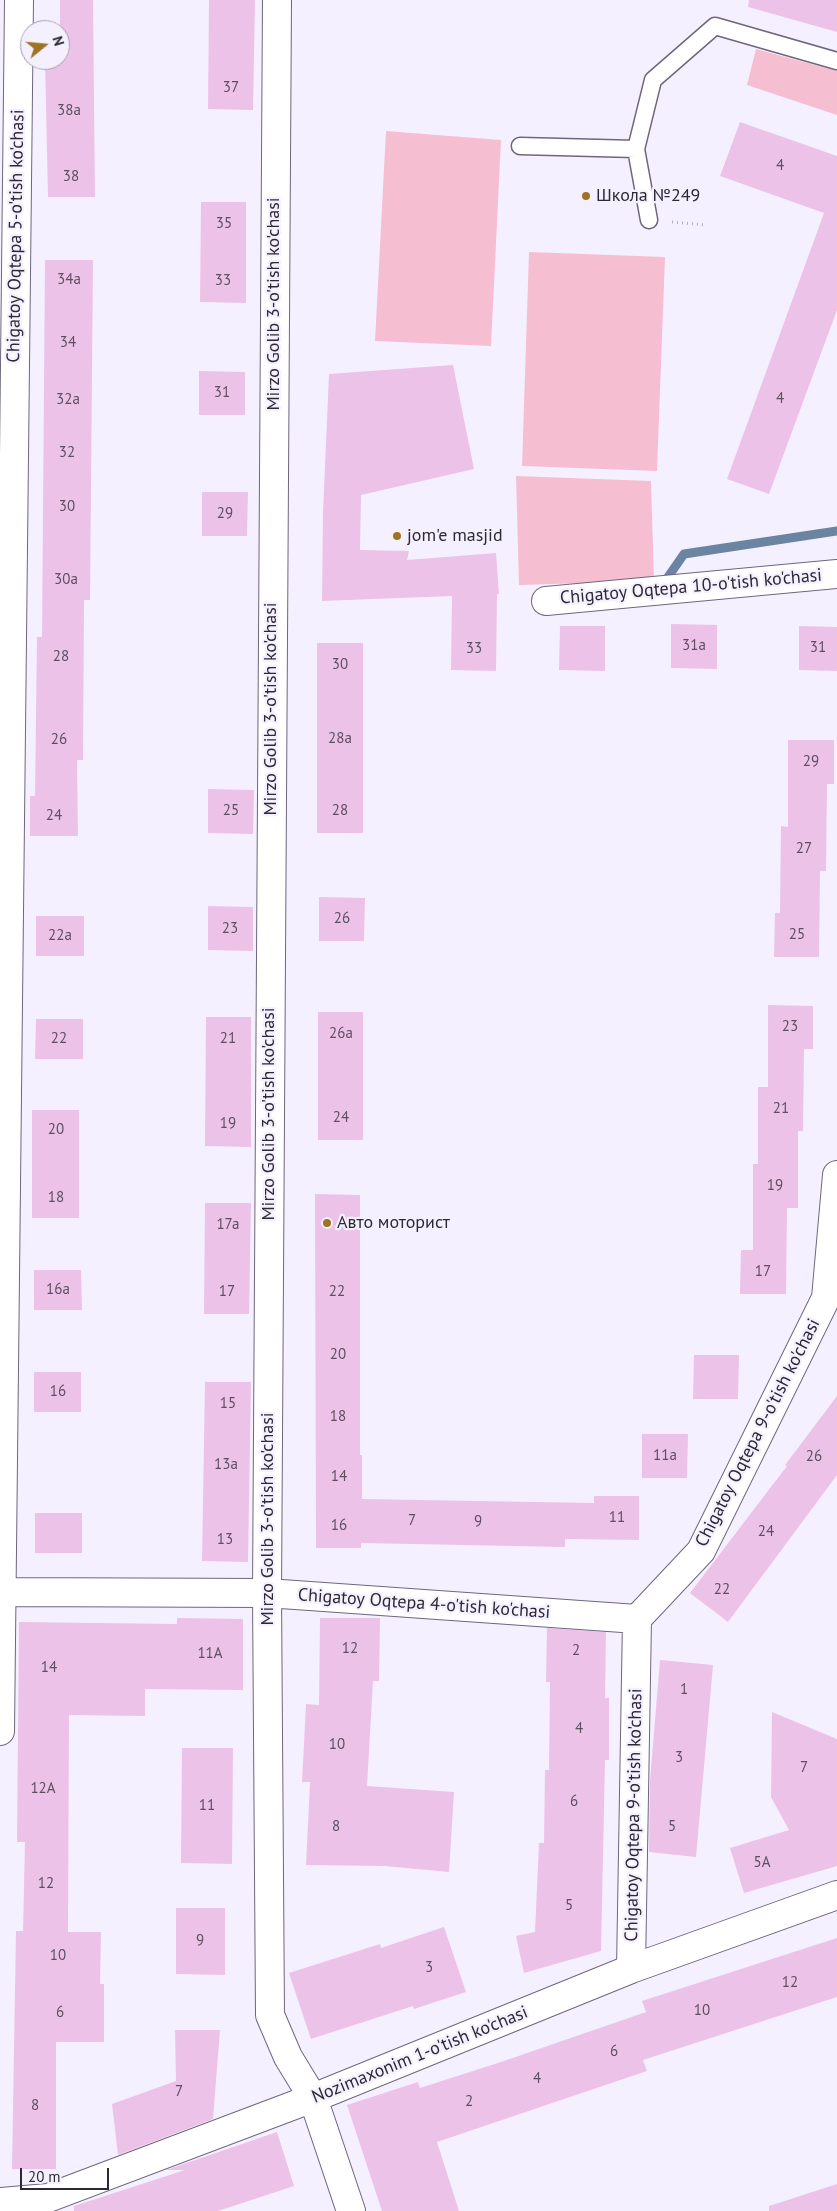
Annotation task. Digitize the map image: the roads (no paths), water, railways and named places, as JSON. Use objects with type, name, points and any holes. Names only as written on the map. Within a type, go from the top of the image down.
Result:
[{"type":"street","name":"Chigatoy Oqtepa 5-o'tish ko'chasi","points":[[0,1731],[19,0]]},
{"type":"street","name":"Mirzo Golib 3-o'tish ko'chasi","points":[[277,0],[267,1592],[270,2015],[288,2057],[313,2098],[351,2211]]},
{"type":"street","name":"Chigatoy Oqtepa 10-o'tish ko'chasi","points":[[546,601],[837,574]]},
{"type":"street","name":"Chigatoy Oqtepa 9-o'tish ko'chasi","points":[[631,1969],[637,1619],[701,1551],[831,1298],[837,1175]]},
{"type":"street","name":"Chigatoy Oqtepa 4-o'tish ko'chasi","points":[[1,1592],[267,1592],[637,1619]]},
{"type":"street","name":"Nozimaxonim 1-o'tish ko'chasi","points":[[0,2202],[48,2198],[313,2098],[631,1969],[837,1895]]},
{"type":"lane","points":[[649,220],[636,149],[653,80],[715,26],[837,61]]},
{"type":"lane","points":[[520,146],[636,149]]},
{"type":"waterway","points":[[668,577],[684,554],[837,531]]},
{"type":"place","name":"Школа №249","points":[[586,196]]},
{"type":"place","name":"jom'e masjid","points":[[397,536]]},
{"type":"place","name":"Авто моторист","points":[[327,1223]]}]
